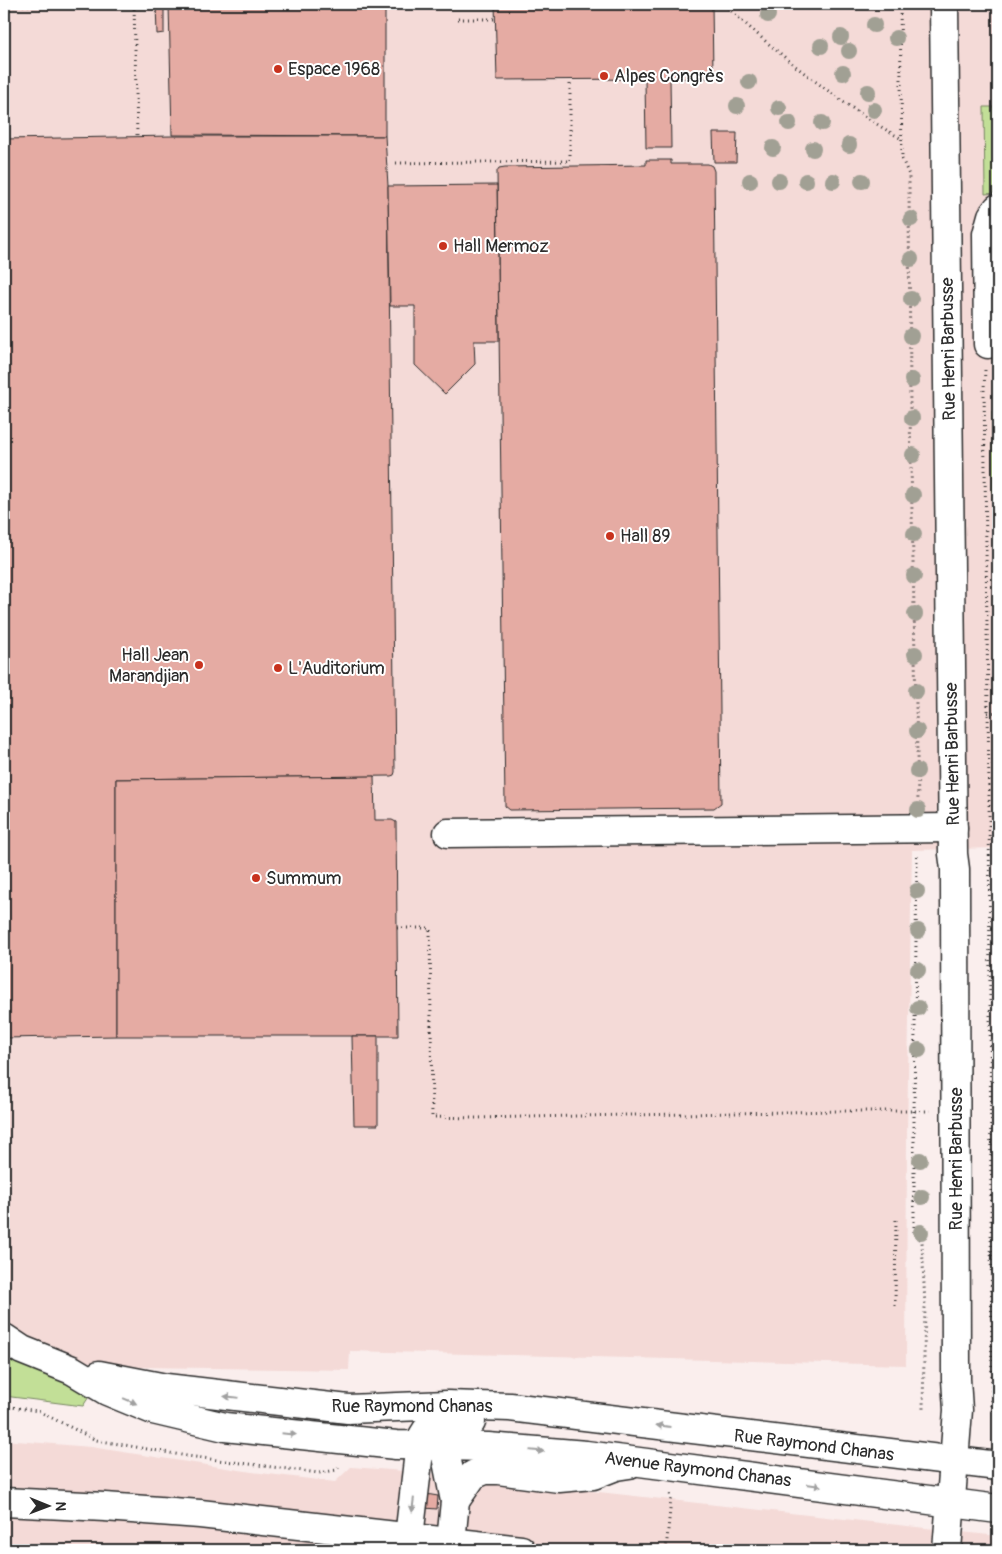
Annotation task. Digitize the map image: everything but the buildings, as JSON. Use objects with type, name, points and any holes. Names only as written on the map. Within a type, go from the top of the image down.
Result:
[{"type":"street","name":"Rue Henri Barbusse","points":[[944,4],[955,879],[956,1379],[958,1410],[947,1550]]},
{"type":"street","points":[[988,344],[987,234],[992,216],[998,208]]},
{"type":"street","points":[[448,833],[953,828]]},
{"type":"street","points":[[4,1338],[22,1350],[72,1370]]},
{"type":"street","name":"Rue Raymond Chanas","points":[[72,1370],[166,1388],[348,1409],[447,1406],[510,1407],[998,1466]]},
{"type":"street","name":"Rue Raymond Chanas","points":[[72,1370],[107,1390],[153,1410],[225,1427],[424,1440]]},
{"type":"street","points":[[411,1407],[424,1440],[455,1501]]},
{"type":"street","points":[[488,1434],[704,1446],[731,1434]]},
{"type":"street","name":"Avenue Raymond Chanas","points":[[424,1440],[488,1434],[586,1455],[998,1509]]},
{"type":"street","points":[[408,1537],[424,1440]]},
{"type":"street","points":[[451,1542],[455,1501],[473,1475],[485,1470],[498,1470],[559,1478],[593,1475],[616,1466],[642,1462]]},
{"type":"street","points":[[4,1502],[105,1506],[200,1514],[521,1550]]},
{"type":"path","points":[[724,4],[749,28],[820,85],[873,123],[902,139]]},
{"type":"path","points":[[900,4],[902,159],[909,175],[910,415],[918,828],[914,1233],[922,1241],[926,1306],[923,1410]]},
{"type":"path","points":[[4,10],[16,5],[134,5],[137,135]]},
{"type":"path","points":[[458,19],[495,19]]},
{"type":"path","points":[[396,163],[570,161],[570,80]]},
{"type":"path","points":[[988,344],[984,389],[989,787],[992,1412],[998,1414]]},
{"type":"path","points":[[988,713],[998,712]]},
{"type":"path","points":[[989,787],[998,787]]},
{"type":"path","points":[[397,928],[430,928],[432,1117],[465,1118],[885,1110],[914,1112]]},
{"type":"path","points":[[895,1306],[896,1216]]},
{"type":"path","points":[[4,1406],[38,1411],[96,1440],[187,1456],[319,1473],[337,1470],[342,1460]]},
{"type":"path","points":[[666,1550],[671,1500],[669,1486]]},
{"type":"shaded area","points":[[4,4],[998,4],[998,848],[912,850],[907,1135],[906,1365],[350,1351],[349,1370],[141,1367],[4,1354]]},
{"type":"shaded area","points":[[4,1440],[91,1447],[252,1472],[335,1482],[351,1467],[417,1472],[998,1536],[998,1550],[4,1550]]},
{"type":"green space","points":[[984,107],[998,107],[998,193],[985,194]]},
{"type":"green space","points":[[992,411],[998,411],[998,536],[993,536]]},
{"type":"green space","points":[[994,599],[998,599],[998,688],[994,688]]},
{"type":"green space","points":[[4,1357],[92,1392],[83,1406],[4,1396]]},
{"type":"place","name":"Espace 1968","points":[[278,69]]},
{"type":"place","name":"Alpes Congrès","points":[[604,76]]},
{"type":"place","name":"Hall Mermoz","points":[[443,246]]},
{"type":"place","name":"Hall 89","points":[[610,536]]},
{"type":"place","name":"Hall Jean Marandjian","points":[[199,665]]},
{"type":"place","name":"L'Auditorium","points":[[278,668]]},
{"type":"place","name":"Summum","points":[[256,878]]}]
